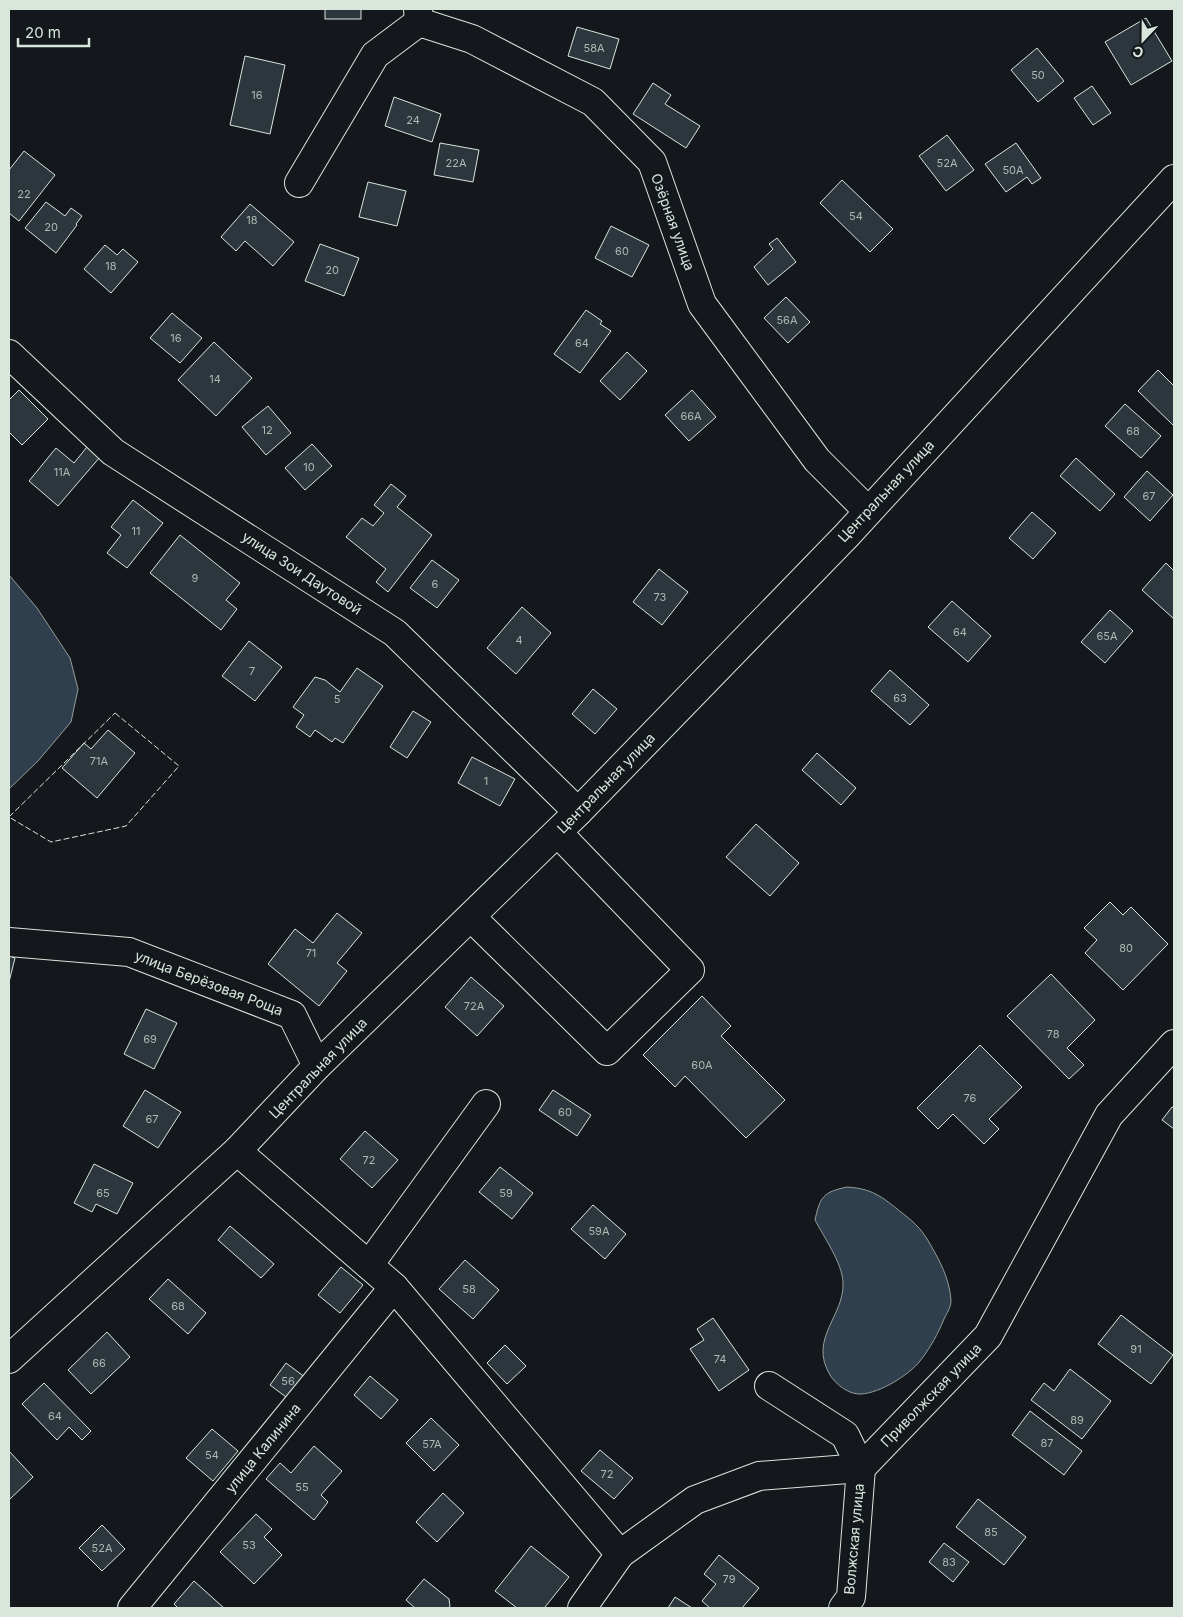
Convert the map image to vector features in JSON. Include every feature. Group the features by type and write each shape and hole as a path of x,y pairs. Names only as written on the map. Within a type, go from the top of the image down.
{"street":[{"path":"299,183 375,55 418,16"},
{"name":"Озёрная улица","path":"418,16 472,40 593,102 652,162 702,304 817,460 868,511"},
{"name":"Центральная улица","path":"9,1360 238,1151 316,1066 558,833 868,511 1174,179"},
{"name":"улица Зои Даутовой","path":"9,354 112,452 395,633 578,812"},
{"path":"471,917 607,1051 690,970 558,833"},
{"name":"улица Берёзовая Роща","path":"9,942 129,952 292,1015 316,1066"},
{"name":"Приволжская улица","path":"861,1468 988,1336 1109,1115 1174,1044"},
{"path":"369,1265 486,1104"},
{"path":"238,1151 394,1287 620,1554"},
{"name":"улица Калинина","path":"132,1608 394,1287"},
{"path":"582,1608 620,1554 695,1500 759,1476 861,1468 845,1435 769,1386"},
{"name":"Волжская улица","path":"843,1608 851,1597 861,1468"}],"water":[{"path":"9,575 37,608 70,658 78,689 71,722 38,761 9,789"},
{"path":"847,1187 865,1190 879,1196 919,1228 931,1245 943,1269 948,1281 951,1301 949,1310 934,1341 915,1366 902,1377 885,1387 861,1394 848,1391 833,1379 824,1362 823,1350 829,1327 839,1306 843,1282 836,1259 815,1220 824,1197 833,1191"}],"building":[{"path":"325,9 361,9 361,19 325,19"},
{"path":"1146,18 1172,61 1131,85 1105,42"},
{"path":"577,27 619,39 610,69 568,56"},
{"path":"1037,48 1064,81 1038,102 1011,70"},
{"path":"245,56 285,65 270,134 230,125"},
{"path":"653,83 671,95 665,104 700,126 686,148 633,114"},
{"path":"1092,86 1111,113 1093,125 1074,98"},
{"path":"394,97 441,114 432,142 385,126"},
{"path":"947,135 974,170 946,191 919,156"},
{"path":"440,143 479,150 473,182 434,175"},
{"path":"1016,143 1041,178 1032,184 1027,177 1006,192 985,164"},
{"path":"24,151 55,175 19,221 9,213 9,170"},
{"path":"842,180 893,229 870,252 820,203"},
{"path":"368,182 406,191 397,226 359,217"},
{"path":"46,202 65,216 71,208 82,216 56,253 25,228"},
{"path":"250,204 294,242 273,266 245,241 236,251 221,237"},
{"path":"611,226 649,245 632,277 595,258"},
{"path":"777,238 796,262 768,285 754,267 773,249 769,244"},
{"path":"320,244 359,258 344,296 305,281"},
{"path":"105,245 117,255 123,249 138,262 111,293 84,269"},
{"path":"786,297 810,322 788,343 764,318"},
{"path":"586,310 602,321 600,324 611,331 580,373 554,354"},
{"path":"172,313 202,338 180,363 150,338"},
{"path":"214,342 252,378 216,416 178,380"},
{"path":"627,352 647,371 620,400 600,381"},
{"path":"1158,370 1174,386 1174,426 1138,391"},
{"path":"19,390 48,419 22,445 9,432 9,400"},
{"path":"692,390 716,417 689,441 665,415"},
{"path":"1125,404 1161,436 1141,458 1105,426"},
{"path":"268,406 291,433 266,455 242,427"},
{"path":"312,444 332,466 305,490 285,468"},
{"path":"87,447 100,457 58,506 29,481 56,448 74,463"},
{"path":"1076,458 1115,494 1100,511 1060,476"},
{"path":"1147,471 1173,495 1150,521 1124,497"},
{"path":"391,484 406,496 397,507 432,535 388,592 376,582 386,569 346,537 362,518 373,526 384,513 374,505"},
{"path":"133,500 163,523 127,568 107,553 121,535 111,527"},
{"path":"1032,512 1056,533 1033,559 1009,538"},
{"path":"180,535 240,583 226,600 237,609 221,630 150,573"},
{"path":"432,560 459,580 437,608 410,588"},
{"path":"1166,563 1174,571 1174,619 1142,590"},
{"path":"659,569 688,592 662,625 633,602"},
{"path":"952,601 991,636 968,662 928,627"},
{"path":"522,607 551,633 516,674 487,648"},
{"path":"1110,610 1133,631 1105,663 1081,642"},
{"path":"249,641 282,667 255,701 222,676"},
{"path":"357,668 383,686 343,743 335,738 332,742 315,730 310,737 296,727 304,715 293,707 315,677 325,680 340,692"},
{"path":"890,670 929,705 910,725 871,691"},
{"path":"593,689 617,709 595,734 572,714"},
{"path":"413,711 431,722 407,758 390,747"},
{"path":"108,730 135,753 97,798 62,768 84,743 91,749"},
{"path":"817,753 856,788 841,805 802,770"},
{"path":"472,757 515,779 500,806 458,783"},
{"path":"756,824 799,863 770,896 726,857"},
{"path":"1110,902 1123,915 1131,907 1168,944 1123,990 1085,953 1097,940 1084,928"},
{"path":"337,913 362,933 337,963 347,971 319,1006 268,964 295,929 313,943"},
{"path":"9,956 15,958 9,982"},
{"path":"1051,974 1095,1020 1067,1048 1084,1065 1069,1079 1007,1016"},
{"path":"471,977 504,1006 477,1036 445,1007"},
{"path":"702,996 731,1026 721,1036 785,1100 746,1138 685,1076 675,1087 643,1055"},
{"path":"146,1009 177,1023 154,1069 124,1054"},
{"path":"980,1045 1022,1087 989,1119 999,1129 984,1144 953,1114 938,1129 917,1108"},
{"path":"145,1090 181,1112 158,1148 123,1126"},
{"path":"553,1090 591,1115 577,1136 539,1110"},
{"path":"1172,1107 1174,1108 1174,1129 1162,1120"},
{"path":"365,1131 398,1160 372,1188 340,1159"},
{"path":"94,1164 133,1183 117,1214 96,1204 92,1212 74,1203"},
{"path":"500,1167 533,1193 512,1219 479,1192"},
{"path":"593,1205 626,1234 605,1259 571,1229"},
{"path":"230,1226 274,1264 261,1278 218,1240"},
{"path":"465,1260 499,1290 473,1319 439,1289"},
{"path":"341,1267 363,1285 340,1313 318,1295"},
{"path":"168,1279 206,1313 188,1334 149,1299"},
{"path":"1121,1315 1173,1355 1151,1384 1098,1344"},
{"path":"713,1318 749,1370 719,1391 690,1349 704,1340 697,1329"},
{"path":"107,1332 130,1357 91,1394 68,1370"},
{"path":"505,1345 526,1366 507,1384 487,1363"},
{"path":"286,1363 306,1378 290,1400 270,1385"},
{"path":"1070,1369 1111,1401 1082,1439 1031,1400 1044,1383 1054,1391"},
{"path":"370,1376 398,1400 381,1419 354,1395"},
{"path":"44,1383 91,1431 82,1440 69,1427 57,1440 22,1404"},
{"path":"1030,1411 1082,1451 1064,1475 1012,1435"},
{"path":"431,1418 459,1445 434,1471 406,1443"},
{"path":"212,1429 238,1451 213,1481 186,1458"},
{"path":"314,1446 342,1471 321,1495 328,1502 314,1520 266,1479 280,1463 291,1473"},
{"path":"600,1450 633,1478 614,1499 581,1471"},
{"path":"9,1451 33,1477 9,1500"},
{"path":"443,1493 464,1513 437,1542 416,1522"},
{"path":"978,1499 1026,1537 1004,1565 956,1527"},
{"path":"256,1514 272,1529 264,1537 282,1555 254,1584 220,1552"},
{"path":"102,1525 125,1549 102,1571 79,1548"},
{"path":"944,1543 969,1562 953,1582 929,1562"},
{"path":"531,1546 569,1577 545,1607 547,1608 517,1608 495,1591"},
{"path":"719,1555 759,1588 742,1608 710,1608 702,1601 716,1584 704,1574"},
{"path":"424,1579 449,1599 450,1606 448,1608 415,1608 406,1600"},
{"path":"194,1581 224,1608 178,1608 174,1604"},
{"path":"675,1597 692,1608 668,1608"}],"fence":[{"path":"115,713 179,766 126,826 51,842 9,817 115,713"}]}
